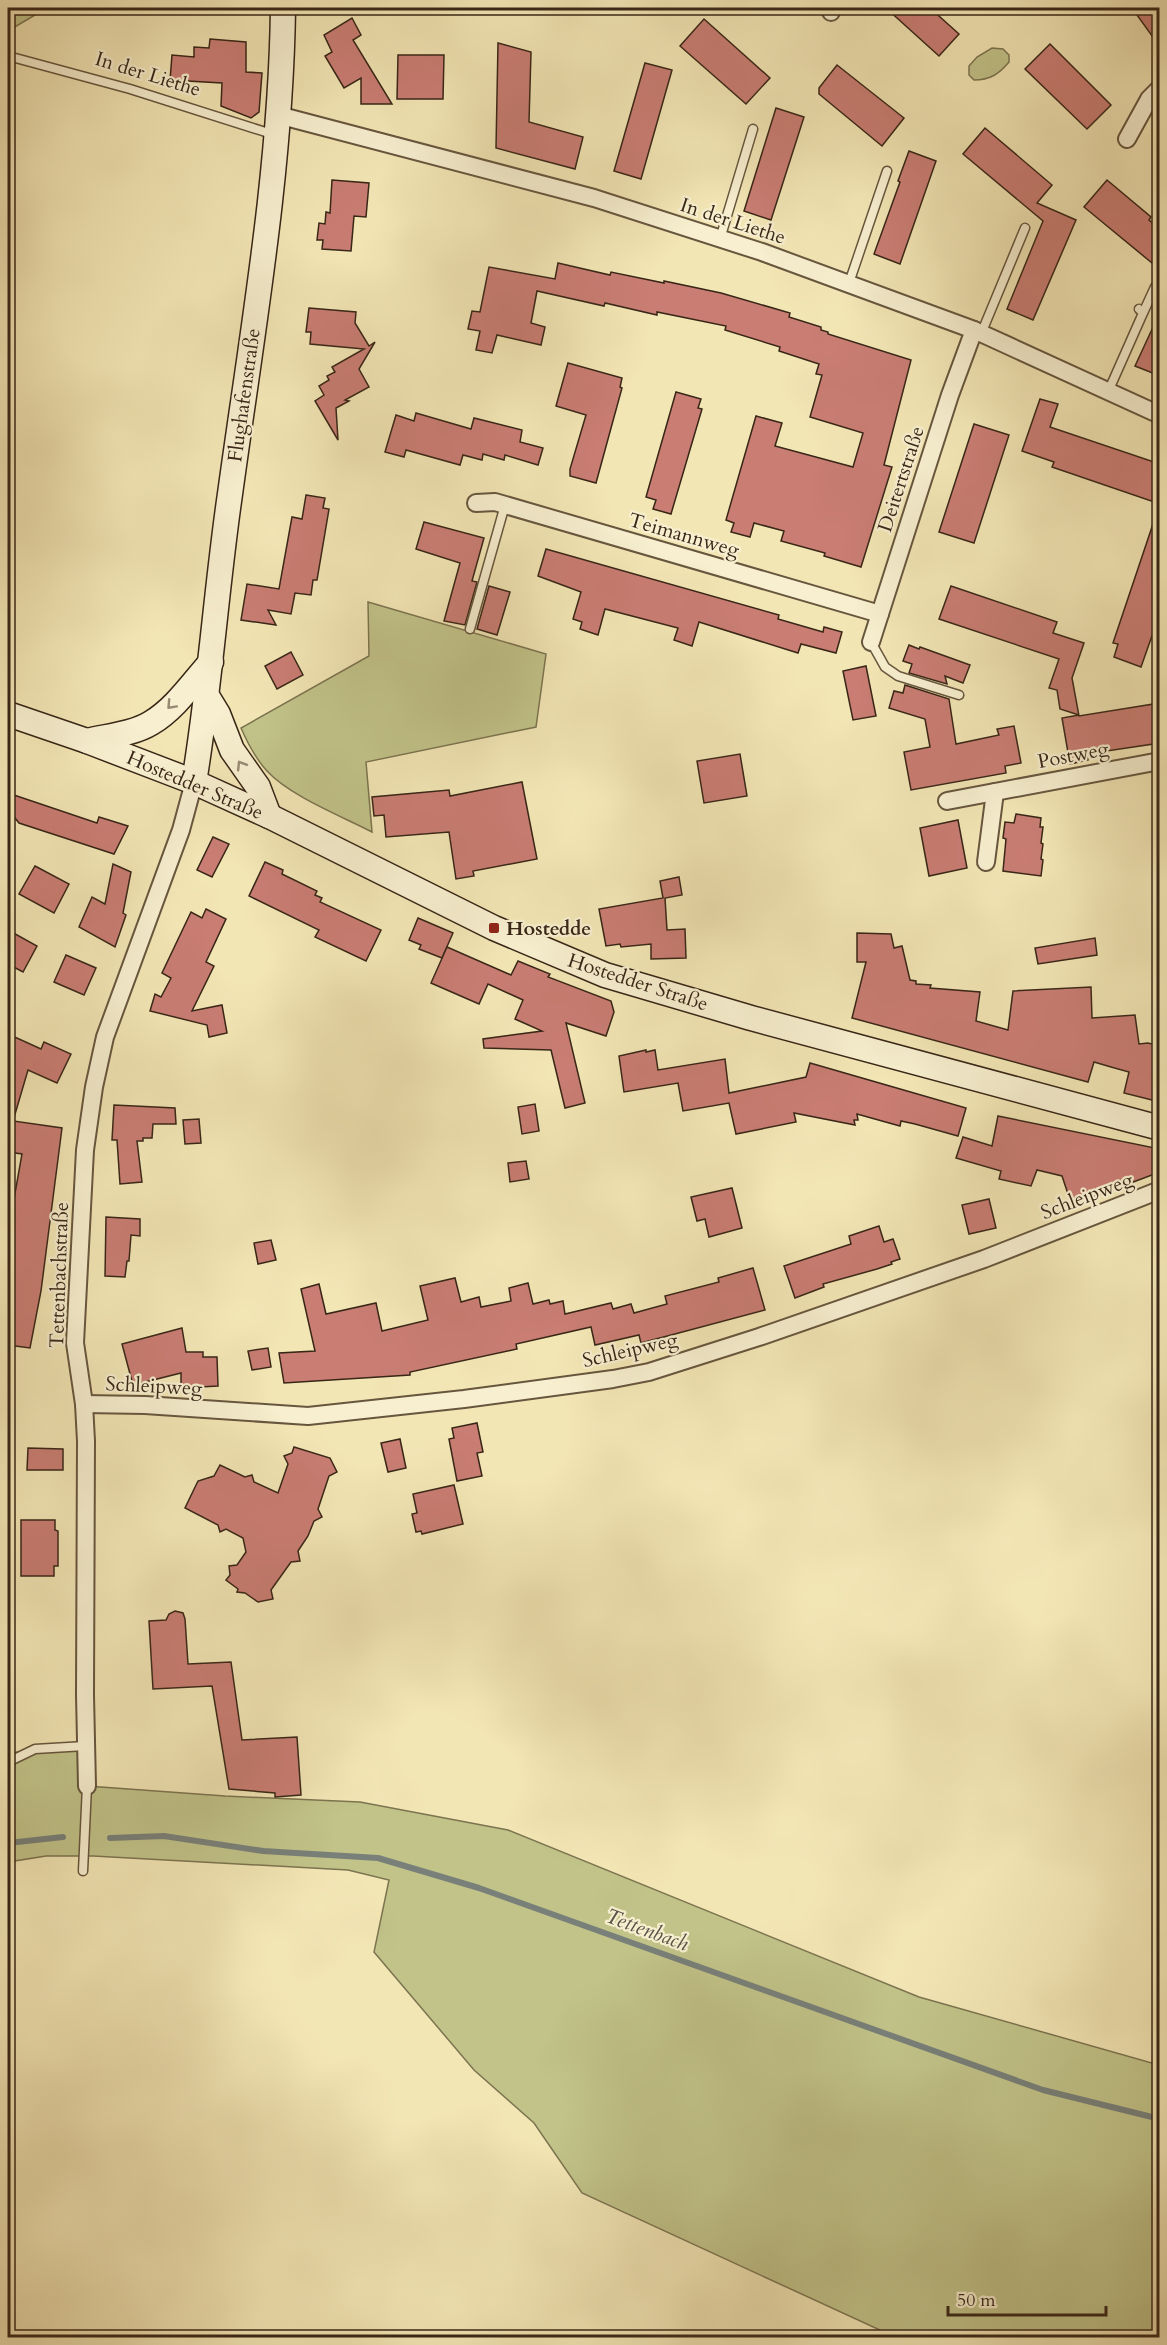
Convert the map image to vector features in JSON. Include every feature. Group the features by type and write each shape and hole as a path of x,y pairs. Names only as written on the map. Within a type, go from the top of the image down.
{"main road":[{"name":"Flughafenstraße","path":"194,782 207,696 223,543 259,289 277,125 283,8"},
{"path":"87,741 136,730 151,723 162,715 211,662"},
{"path":"207,696 218,714 232,750 258,787 268,816"},
{"name":"Hostedder Straße","path":"8,714 194,782 268,816 494,928 605,975 751,1018 1160,1128"}],"street":[{"path":"1127,138 1149,99 1160,88"},
{"name":"In der Liethe","path":"277,125 594,198 720,239 849,283 977,332 1160,415"},
{"name":"Deitertstraße","path":"871,642 950,395 977,332"},
{"name":"Teimannweg","path":"476,503 495,502 880,614"},
{"name":"Postweg","path":"947,801 1160,760"},
{"name":"Tettenbachstraße","path":"87,1786 85,1746 86,1441 84,1404 75,1343 85,1150 94,1087 105,1037 181,830 194,782"},
{"path":"986,862 995,792"},
{"name":"Schleipweg","path":"84,1404 145,1405 308,1416 488,1396 613,1379 649,1371 770,1333 984,1259 1160,1190"}],"lane":[{"path":"8,13 17,8"},
{"name":"In der Liethe","path":"8,56 277,125"},
{"path":"720,239 741,154 753,129"},
{"path":"849,283 875,197 887,171"},
{"path":"977,332 1012,251 1025,228"},
{"path":"1108,392 1141,311 1155,287"},
{"path":"470,629 505,505"},
{"path":"871,642 885,667 898,676 959,695"},
{"path":"8,1762 35,1749 85,1746"},
{"path":"83,1871 87,1786"}],"green space":[{"path":"8,8 47,8 8,31"},
{"path":"992,48 1003,49 1009,55 1009,62 994,76 974,80 969,75 969,66 977,57"},
{"path":"368,602 546,654 536,727 366,762 372,832 302,797 277,780 259,761 241,728 369,656"},
{"path":"85,1746 87,1786 225,1796 360,1802 508,1830 919,1997 1159,2065 1159,2337 895,2337 582,2193 534,2123 474,2070 374,1952 389,1880 348,1870 93,1856 46,1856 8,1862 8,1753"}],"building":[{"path":"886,8 930,8 959,34 939,56"},
{"path":"1132,8 1160,8 1160,47"},
{"path":"352,18 361,35 353,40 392,104 361,104 361,78 344,88 325,56 332,52 324,35"},
{"path":"704,19 770,78 746,104 680,46"},
{"path":"210,39 246,42 246,72 262,73 259,112 251,118 221,106 222,83 170,80 172,55 194,57 194,47 209,48"},
{"path":"498,43 531,52 529,122 583,137 575,169 496,148"},
{"path":"1050,44 1111,105 1087,129 1025,69"},
{"path":"398,55 444,55 443,99 397,99"},
{"path":"645,63 672,70 641,179 614,171"},
{"path":"837,65 904,118 882,146 819,94 819,88"},
{"path":"776,108 804,117 771,220 744,211"},
{"path":"985,128 1052,185 1037,203 1076,220 1033,320 1007,309 1043,221 963,154"},
{"path":"909,151 936,161 900,264 874,254"},
{"path":"332,180 369,183 366,217 354,216 351,251 322,249 323,240 317,240 319,223 325,224 326,212 330,213"},
{"path":"1107,180 1151,217 1149,220 1160,229 1160,254 1152,263 1084,207"},
{"path":"558,263 610,275 611,272 721,293 790,313 789,317 821,327 821,330 828,334 911,360 884,465 892,467 861,567 824,556 825,553 781,541 784,531 754,523 750,537 731,532 734,523 726,520 756,416 782,423 775,446 853,467 863,433 810,417 822,375 816,374 819,364 779,351 780,347 725,330 726,326 657,312 657,315 605,303 604,306 537,291 531,323 545,327 541,345 497,335 492,353 476,350 480,331 468,329 472,311 480,312 489,267 555,279"},
{"path":"309,308 356,312 355,323 369,346 375,342 359,369 369,387 345,400 349,401 336,408 338,440 315,401 324,395 319,386 329,380 327,376 335,372 332,367 364,349 310,344 311,332 306,332"},
{"path":"1160,312 1160,376 1135,366"},
{"path":"568,363 622,378 620,387 622,388 596,483 570,476 586,415 556,406"},
{"path":"676,392 701,399 698,408 702,409 671,514 653,509 656,500 646,497"},
{"path":"1040,399 1058,404 1050,427 1160,464 1160,504 1052,467 1054,462 1022,451"},
{"path":"416,413 471,429 474,418 522,430 520,442 543,448 538,465 505,455 504,460 483,454 482,460 463,455 460,465 406,450 404,457 385,452 396,415 414,421"},
{"path":"974,424 1009,435 974,543 939,532"},
{"path":"306,495 325,498 323,508 329,509 317,580 313,580 311,595 295,593 291,614 268,610 276,625 241,620 247,584 279,589 292,517 302,519"},
{"path":"1156,515 1160,516 1160,613 1141,667 1114,657 1118,644 1113,643"},
{"path":"424,522 484,538 472,581 477,582 465,625 444,621 460,563 416,549"},
{"path":"546,549 779,615 778,619 823,632 824,627 842,632 836,653 801,644 798,653 699,622 692,646 674,640 678,628 605,609 598,635 580,629 582,622 573,619 581,592 538,576"},
{"path":"489,586 510,592 497,635 477,629"},
{"path":"951,586 1057,622 1053,633 1084,643 1072,678 1079,715 1060,709 1057,690 1049,688 1059,659 939,619"},
{"path":"909,645 970,665 963,683 945,676 947,684 909,673 912,664 903,661"},
{"path":"291,652 303,675 277,689 265,666"},
{"path":"866,666 876,716 853,720 843,671"},
{"path":"905,685 949,699 956,744 999,735 997,729 1014,726 1021,763 1005,766 1006,773 911,790 904,752 930,747 925,719 889,708 894,691 903,693"},
{"path":"1160,703 1160,743 1086,754 1088,760 1070,764 1062,718"},
{"path":"740,754 747,796 704,803 697,761"},
{"path":"522,782 537,859 473,871 474,876 456,879 449,832 386,837 384,815 374,816 372,797 449,790 450,796"},
{"path":"8,793 97,823 99,817 128,826 114,854 19,823 8,809"},
{"path":"1016,814 1041,818 1040,827 1043,827 1041,843 1043,844 1041,859 1043,860 1041,876 1003,871 1005,822 1014,823"},
{"path":"958,820 967,868 929,876 920,828"},
{"path":"213,837 229,844 212,877 197,870"},
{"path":"265,862 283,870 282,874 317,891 315,895 322,898 320,902 381,930 366,961 315,937 319,930 249,896"},
{"path":"113,864 131,872 123,913 126,915 115,947 79,927 92,897 105,904"},
{"path":"35,866 69,884 54,913 19,894"},
{"path":"679,877 682,895 665,898 667,930 685,929 686,958 651,959 651,944 606,946 599,909 663,898 660,881"},
{"path":"206,909 226,919 206,962 214,966 192,1011 222,1005 227,1033 209,1037 207,1025 150,1011 155,994 161,997 171,978 162,973 191,912 202,918"},
{"path":"418,918 453,933 442,958 419,949 421,945 409,940"},
{"path":"8,930 37,946 23,972 8,964"},
{"path":"857,933 891,934 894,948 902,946 910,980 916,981 916,984 931,985 930,988 980,992 976,1021 1008,1030 1013,991 1091,987 1092,1018 1135,1015 1139,1044 1148,1043 1160,1046 1160,1102 1124,1093 1129,1072 1094,1062 1088,1082 852,1018 866,962 857,962"},
{"path":"1095,938 1097,955 1038,964 1035,948"},
{"path":"447,947 511,975 518,961 550,974 548,977 611,1001 614,1012 606,1036 566,1023 585,1103 565,1108 551,1050 484,1048 483,1039 542,1031 515,1019 523,1000 488,984 479,1004 431,983"},
{"path":"66,955 96,968 84,995 54,982"},
{"path":"8,1034 41,1049 44,1042 71,1054 57,1083 28,1070 13,1121 62,1128 41,1291 30,1348 8,1345 8,1226 22,1154 8,1152"},
{"path":"646,1050 646,1052 655,1050 658,1070 725,1059 729,1093 806,1077 810,1063 966,1108 958,1136 901,1121 900,1126 857,1114 858,1120 854,1120 855,1125 794,1113 796,1122 736,1134 729,1103 683,1111 678,1083 624,1092 619,1056"},
{"path":"535,1104 539,1131 522,1134 518,1107"},
{"path":"114,1105 175,1108 176,1124 153,1124 152,1138 137,1141 142,1182 120,1184 117,1140 112,1140"},
{"path":"998,1116 1160,1149 1160,1172 1071,1203 1062,1176 1037,1170 1031,1186 999,1179 1001,1171 956,1158 963,1137 992,1146"},
{"path":"199,1119 201,1143 185,1144 183,1120"},
{"path":"526,1161 529,1179 510,1182 508,1163"},
{"path":"732,1188 742,1228 709,1237 705,1219 697,1221 691,1197"},
{"path":"989,1199 996,1228 969,1234 962,1205"},
{"path":"106,1217 140,1219 140,1236 131,1235 125,1277 105,1276"},
{"path":"879,1226 884,1242 893,1239 900,1259 877,1269 823,1284 824,1287 795,1298 784,1266 851,1244 849,1236"},
{"path":"271,1240 276,1260 258,1264 254,1243"},
{"path":"753,1268 765,1310 641,1343 639,1335 595,1345 591,1327 516,1344 517,1349 410,1372 410,1375 284,1383 279,1353 315,1351 301,1289 319,1284 326,1314 376,1303 382,1331 428,1320 420,1286 455,1278 461,1302 479,1297 481,1307 511,1301 509,1288 528,1283 533,1304 549,1300 550,1304 563,1301 565,1314 611,1303 613,1309 631,1304 634,1313 667,1304 665,1296 719,1282 718,1278"},
{"path":"182,1328 186,1352 203,1352 203,1357 217,1357 218,1386 181,1388 181,1373 133,1385 122,1344"},
{"path":"268,1348 271,1367 252,1370 248,1351"},
{"path":"477,1423 483,1452 477,1453 482,1476 457,1481 449,1439 454,1438 452,1428"},
{"path":"400,1439 406,1468 388,1472 381,1443"},
{"path":"294,1447 330,1458 337,1472 329,1476 318,1509 322,1517 314,1521 298,1551 300,1561 291,1562 271,1590 273,1599 258,1602 245,1593 237,1592 238,1589 226,1580 230,1575 229,1566 237,1565 246,1552 243,1538 226,1529 220,1532 218,1525 185,1508 198,1481 214,1476 220,1465 245,1477 252,1475 254,1482 278,1493 288,1464 284,1456 292,1453"},
{"path":"28,1448 63,1449 63,1470 27,1470"},
{"path":"454,1485 463,1524 422,1534 421,1531 416,1532 412,1514 417,1513 413,1494"},
{"path":"21,1520 55,1520 55,1530 58,1531 58,1566 54,1566 54,1576 21,1576"},
{"path":"175,1611 183,1613 185,1619 188,1664 231,1662 242,1740 297,1737 301,1795 275,1797 275,1793 229,1789 212,1686 153,1689 149,1621 166,1620 169,1614"}],"waterway":[{"name":"Tettenbach","path":"110,1838 164,1836 263,1851 378,1858 479,1888 1043,2090 1160,2119"},
{"name":"Tettenbach","path":"8,1843 63,1837"}],"place":[{"name":"Hostedde","path":"494,928"}]}
